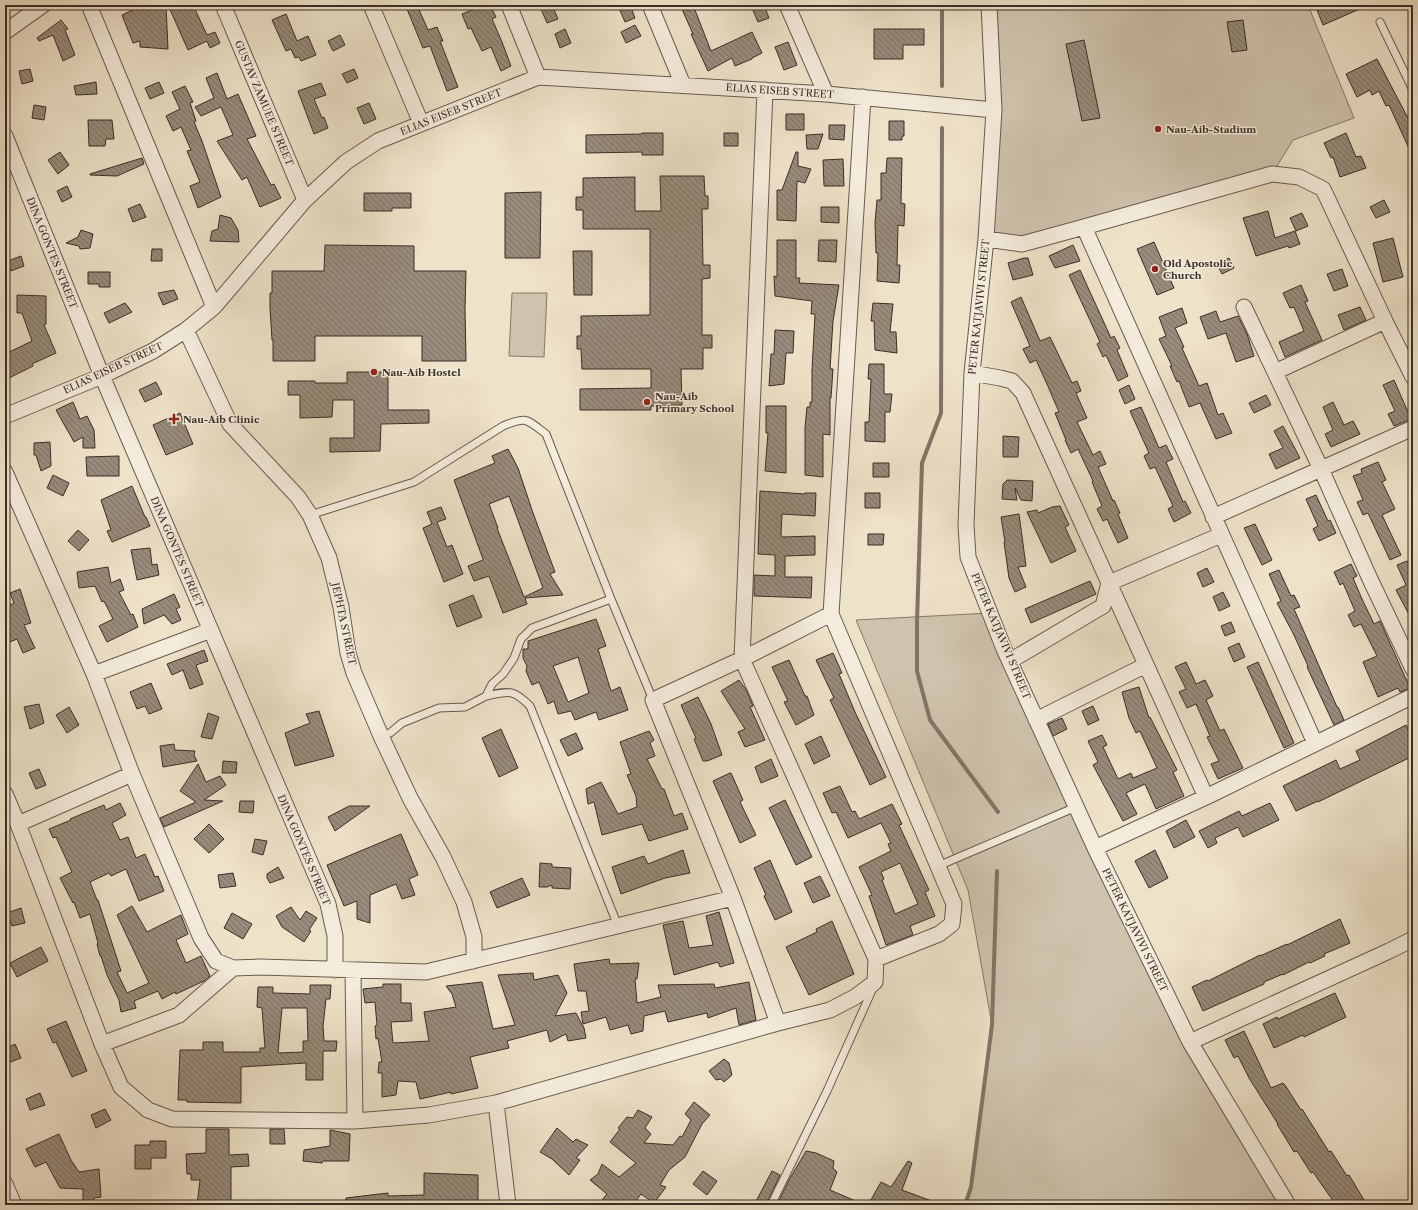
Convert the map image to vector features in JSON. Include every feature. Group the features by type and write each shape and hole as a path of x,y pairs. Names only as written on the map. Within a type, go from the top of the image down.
{"street":[{"path":"5,32 43,5"},
{"path":"89,5 214,307"},
{"name":"GUSTAV ZAMUEE STREET","path":"223,5 304,200"},
{"path":"371,5 420,123"},
{"path":"509,5 538,77"},
{"path":"650,5 683,85"},
{"path":"787,5 826,94"},
{"name":"PETER KATJAVIVI STREET","path":"989,5 994,110 986,239 972,373 966,525 968,557 1010,661 1036,720 1095,848 1190,1042 1288,1205"},
{"name":"ELIAS EISEB STREET","path":"5,416 102,376 153,351 186,330 214,307 304,200 346,162 378,141 538,77 826,94 994,110"},
{"path":"5,794 18,824 102,1044 121,1087 148,1110 172,1119 355,1121 429,1114 496,1103 778,1023 830,1010 855,997 875,982 876,959 742,659 765,90"},
{"path":"863,97 830,614 954,904 952,924 939,934 876,959"},
{"name":"DINA GONTES STREET","path":"5,136 102,376 328,904 335,936 335,970"},
{"path":"986,239 1022,244 1272,174 1299,177 1323,189 1413,377"},
{"path":"1084,227 1314,743"},
{"path":"1244,306 1322,469 1370,579 1413,669"},
{"path":"1275,372 1385,321"},
{"name":"JEPHTA STREET","path":"186,330 230,424 298,497 310,515 329,558 341,607 348,654 354,672 380,736 410,798 443,857 464,902 474,937 474,961"},
{"path":"972,373 1012,381 1023,393 1206,796"},
{"path":"1213,517 1413,428"},
{"path":"5,472 94,674 132,774 201,938 216,961 233,968 426,972 733,898"},
{"path":"1109,583 1221,535"},
{"path":"1010,661 1103,606 1109,583"},
{"path":"778,1023 733,898 653,700 742,659 830,614"},
{"path":"94,674 210,630"},
{"path":"1036,720 1146,665"},
{"path":"1095,848 1413,696"},
{"path":"18,824 132,774"},
{"path":"1190,1042 1413,939"},
{"path":"102,1044 180,1015 233,968"},
{"path":"353,970 355,1121"},
{"path":"496,1103 508,1205"},
{"path":"5,1184 14,1205"}],"lane":[{"path":"1380,22 1413,90"},
{"path":"310,515 414,482 503,426 519,419 528,420 546,434 610,599 653,700"},
{"path":"486,696 492,684 503,674 514,658 521,639 532,628 610,599"},
{"path":"380,736 390,733 402,723 439,708 465,707 486,696 506,692 520,696 530,706 618,926"},
{"path":"938,866 1076,807"},
{"path":"771,1205 827,1091 875,982"}],"shaded area":[{"name":"Nau-Aib-Stadium","path":"989,5 1308,5 1354,118 1293,140 1272,174 1022,244 986,239"},
{"path":"512,293 547,293 544,357 509,356"},
{"path":"990,613 1190,1042 1288,1205 965,1205 971,1187 992,1025 968,890 856,620"}],"building":[{"path":"133,5 166,5 168,49 140,47 140,41 133,43 122,15 135,9"},
{"path":"168,5 193,5 207,35 215,32 220,43 210,48 207,41 188,50"},
{"path":"417,5 428,30 437,27 443,41 440,41 458,87 447,91 430,46 423,48 407,9"},
{"path":"484,5 490,5 496,17 492,19 511,66 501,71 491,47 482,51 471,28 468,29 462,14"},
{"path":"552,5 558,19 547,23 541,9"},
{"path":"630,5 635,18 625,22 619,8"},
{"path":"693,5 711,51 752,32 762,53 735,66 732,58 708,71 691,34 693,34 682,9"},
{"path":"759,5 764,5 769,18 758,22 752,8"},
{"path":"1315,5 1369,5 1323,25"},
{"path":"286,14 297,41 308,36 316,55 301,61 299,57 295,58 291,49 286,51 272,20"},
{"path":"61,20 68,29 65,30 75,55 63,61 53,35 39,41 37,38"},
{"path":"1243,20 1247,50 1232,52 1227,22"},
{"path":"635,25 641,36 626,43 621,32"},
{"path":"565,29 571,43 560,48 555,34"},
{"path":"874,29 924,29 924,45 903,45 903,59 874,59"},
{"path":"340,35 345,45 333,51 328,41"},
{"path":"1084,40 1100,118 1082,121 1066,44"},
{"path":"788,42 797,65 784,70 775,47"},
{"path":"1377,59 1410,122 1413,132 1413,157 1389,105 1386,106 1379,91 1372,95 1370,90 1357,97 1346,74"},
{"path":"30,69 33,81 22,84 19,71"},
{"path":"354,69 358,78 347,83 342,74"},
{"path":"217,73 227,99 238,94 256,136 247,139 271,185 274,184 281,198 260,207 247,177 242,180 217,141 233,135 221,107 201,116 195,107 214,98 206,78"},
{"path":"96,82 97,94 76,95 74,86"},
{"path":"159,82 164,93 150,99 145,88"},
{"path":"321,83 326,95 314,99 328,128 314,134 298,91"},
{"path":"185,86 193,102 190,103 196,121 194,122 221,197 198,208 190,186 200,182 187,151 191,150 181,127 173,131 166,116 180,109 172,92"},
{"path":"369,103 376,119 364,124 357,108"},
{"path":"34,105 46,107 44,120 32,118"},
{"path":"786,114 804,114 804,130 786,130"},
{"path":"88,120 112,120 114,139 106,139 105,146 89,146"},
{"path":"889,121 904,121 904,136 902,136 902,140 889,140"},
{"path":"829,125 845,125 844,140 829,139"},
{"path":"663,133 663,155 642,155 642,152 586,153 586,135"},
{"path":"724,133 738,133 738,146 724,146"},
{"path":"1346,133 1356,157 1361,156 1366,168 1340,177 1333,157 1331,158 1324,143"},
{"path":"823,134 818,149 807,149 806,135"},
{"path":"60,152 69,165 58,174 48,160"},
{"path":"796,152 798,152 798,166 811,169 805,183 797,181 796,221 777,220 777,190 782,190"},
{"path":"142,158 144,164 117,176 90,175 90,174"},
{"path":"887,158 902,158 901,203 905,204 904,226 898,225 897,265 900,265 899,283 877,281 878,253 876,253 875,223 877,200 881,200 881,173 886,173"},
{"path":"843,159 844,186 824,186 823,160"},
{"path":"660,176 704,176 705,196 708,196 708,209 702,209 703,265 710,265 710,278 702,279 702,335 712,335 712,348 703,348 703,369 681,369 682,405 651,406 651,410 580,410 580,389 651,388 651,369 582,369 581,349 577,349 577,336 581,336 581,316 650,315 650,229 583,229 583,210 576,210 576,197 583,197 583,178 635,177 635,211 661,211"},
{"path":"67,186 72,197 62,202 57,191"},
{"path":"541,192 540,258 505,258 505,193"},
{"path":"364,193 411,193 411,208 392,208 392,211 364,211"},
{"path":"1384,200 1390,212 1376,218 1370,207"},
{"path":"140,204 146,217 133,222 128,209"},
{"path":"821,207 839,207 839,223 821,222"},
{"path":"1268,211 1275,238 1295,231 1300,244 1289,248 1288,246 1256,256 1243,218"},
{"path":"1302,213 1308,226 1296,231 1290,218"},
{"path":"220,215 231,218 238,230 239,242 210,241 212,231 218,229"},
{"path":"81,230 93,234 90,248 80,249 79,246 66,243 78,237"},
{"path":"1393,238 1403,277 1383,282 1373,243"},
{"path":"777,240 796,240 796,278 800,278 799,283 839,285 833,321 830,369 833,369 830,398 830,435 823,434 823,477 805,475 805,427 807,407 810,407 810,402 812,402 815,314 811,314 812,301 775,296 774,276 777,277"},
{"path":"819,240 837,240 836,262 818,261"},
{"name":"Old Apostolic Church","path":"1154,242 1174,288 1157,295 1137,249"},
{"path":"325,245 414,246 414,271 466,271 466,361 422,361 422,336 315,336 315,361 273,361 270,308 272,271 324,271"},
{"path":"1073,245 1080,261 1055,268 1049,256"},
{"path":"152,249 162,249 162,261 151,261"},
{"path":"573,251 592,251 592,295 574,295"},
{"path":"21,256 24,266 11,271 8,261"},
{"path":"1028,258 1033,275 1013,280 1008,263"},
{"path":"1229,258 1234,268 1222,274 1217,264"},
{"path":"1342,269 1348,286 1334,291 1327,274"},
{"path":"1080,270 1111,338 1114,336 1120,348 1117,350 1128,376 1118,381 1106,355 1103,357 1097,344 1100,342 1069,275"},
{"path":"88,272 110,272 110,287 99,287 99,284 88,284"},
{"path":"1301,285 1308,301 1305,302 1322,340 1285,357 1279,342 1304,331 1294,307 1290,308 1283,293"},
{"path":"174,290 178,299 163,305 158,293"},
{"path":"17,295 46,296 46,324 44,325 56,353 32,364 33,366 5,380 5,354 32,341 22,313 17,313"},
{"path":"1021,297 1040,341 1050,337 1072,383 1077,381 1081,391 1076,393 1087,418 1077,422 1093,455 1100,451 1106,464 1098,467 1120,513 1118,514 1128,538 1118,543 1107,519 1103,521 1097,509 1102,506 1092,482 1093,481 1078,449 1071,453 1065,440 1055,413 1059,412 1036,360 1030,363 1023,349 1030,346 1011,302"},
{"path":"125,303 132,312 109,323 104,313"},
{"path":"873,303 893,304 890,332 896,332 897,353 875,350 874,321 871,321"},
{"path":"1360,307 1366,320 1344,330 1338,315"},
{"path":"1182,308 1187,323 1175,328 1184,347 1182,348 1199,386 1207,383 1218,415 1223,413 1232,433 1216,439 1200,403 1189,407 1179,381 1177,382 1170,366 1172,366 1159,339 1166,336 1159,317"},
{"path":"1216,311 1220,322 1238,316 1247,334 1254,356 1236,362 1226,333 1208,339 1200,317"},
{"path":"775,330 794,331 793,353 786,353 784,384 769,386 771,354 774,354"},
{"path":"869,364 884,364 884,394 892,394 890,412 885,412 885,442 865,441 865,422 869,422 871,379 868,379"},
{"path":"347,372 388,372 388,410 429,410 429,423 381,424 380,451 330,452 330,438 354,438 354,400 333,400 332,417 300,418 300,395 288,395 288,381 347,383"},
{"path":"1394,380 1411,419 1394,426 1388,414 1395,411 1383,385"},
{"path":"156,382 162,394 145,402 139,390"},
{"path":"1129,385 1135,399 1125,404 1119,390"},
{"path":"1266,395 1271,405 1254,413 1249,403"},
{"path":"73,402 80,419 87,416 94,430 95,448 83,448 83,437 74,442 56,410"},
{"path":"1333,402 1344,425 1353,421 1360,434 1331,447 1325,434 1333,430 1323,407"},
{"path":"766,406 786,406 786,473 765,471 768,433 766,433"},
{"path":"1141,407 1159,448 1166,445 1173,459 1166,462 1183,502 1185,501 1191,513 1174,522 1168,509 1173,506 1155,467 1150,469 1144,456 1149,453 1130,411"},
{"path":"180,413 193,444 166,455 153,425"},
{"path":"1283,426 1300,458 1276,469 1269,454 1283,448 1274,431"},
{"path":"1003,436 1019,437 1018,457 1003,457"},
{"path":"50,442 51,466 41,471 36,455 34,455 34,443"},
{"path":"508,449 518,468 555,572 550,574 563,595 525,598 527,604 503,613 489,576 474,581 468,566 483,559 454,480 495,463 492,456","holes":["509,496 543,588 524,597 489,504"]},
{"path":"119,456 119,476 87,476 86,457"},
{"path":"1378,462 1386,480 1382,482 1395,509 1382,515 1401,555 1390,560 1368,513 1363,515 1357,502 1363,500 1353,476 1362,473 1361,469"},
{"path":"873,463 889,463 889,477 873,477"},
{"path":"53,475 69,483 63,496 47,488"},
{"path":"1007,480 1033,481 1032,501 1021,500 1015,488 1017,500 1002,499 1003,484"},
{"path":"132,486 150,526 112,542 107,531 111,530 101,500"},
{"path":"760,491 805,494 816,493 815,516 782,514 781,535 782,537 815,536 815,555 785,556 785,577 812,577 811,598 754,596 754,575 775,576 775,555 758,554"},
{"path":"865,493 880,493 880,508 865,508"},
{"path":"1316,495 1328,521 1330,520 1336,533 1319,541 1313,529 1318,526 1306,499"},
{"path":"1060,506 1069,525 1065,527 1076,551 1051,563 1027,512 1037,510 1038,513 1052,507"},
{"path":"441,507 446,519 437,522 447,547 452,545 463,574 444,582 423,528 432,524 427,512"},
{"path":"1019,514 1026,566 1018,567 1026,587 1015,592 1009,578 1001,517"},
{"path":"1255,524 1272,560 1262,565 1244,528"},
{"path":"78,530 89,540 79,551 68,541"},
{"path":"868,534 884,534 883,545 868,545"},
{"path":"150,548 152,565 157,564 159,575 137,580 131,550"},
{"path":"1407,561 1413,574 1413,622 1396,590 1406,585 1397,565"},
{"path":"1351,564 1357,576 1353,578 1362,599 1374,624 1380,621 1410,688 1400,692 1398,688 1378,697 1363,662 1377,656 1361,624 1354,627 1348,615 1355,611 1343,583 1340,585 1334,572"},
{"path":"108,567 111,583 120,579 124,590 119,592 131,615 133,614 138,627 107,642 99,626 113,619 104,601 102,602 95,586 79,588 77,572"},
{"path":"1207,568 1214,582 1203,587 1197,573"},
{"path":"1279,570 1291,596 1294,595 1300,607 1294,609 1344,720 1334,725 1293,633 1277,603 1281,601 1269,574"},
{"path":"1090,581 1096,594 1031,623 1025,609"},
{"path":"20,589 31,623 24,625 35,648 23,653 17,639 5,644 5,608 14,603 10,593"},
{"path":"1223,592 1230,606 1219,611 1213,597"},
{"path":"174,594 180,607 176,609 181,620 172,624 164,615 144,624 142,609"},
{"path":"473,595 482,617 457,627 449,605"},
{"path":"596,619 606,646 598,649 611,691 620,687 628,710 599,720 596,712 575,720 571,711 558,714 554,701 548,704 539,682 532,685 526,671 527,666 523,658 523,649 528,649 528,641","holes":["578,657 589,693 568,702 553,666"]},
{"path":"1231,622 1235,632 1225,636 1221,626"},
{"path":"1239,643 1245,657 1234,662 1228,648"},
{"path":"204,650 208,661 196,665 203,684 190,689 183,670 172,675 167,664"},
{"path":"833,653 842,673 839,674 855,712 886,777 870,785 830,700 834,698 816,660"},
{"path":"789,660 805,696 807,696 814,715 796,725 784,702 788,701 772,667"},
{"path":"1186,662 1196,684 1205,680 1213,696 1206,700 1220,731 1224,729 1243,768 1218,779 1211,764 1219,761 1207,737 1210,736 1196,704 1187,708 1179,692 1186,689 1175,667"},
{"path":"1258,662 1294,743 1284,748 1247,667"},
{"path":"739,680 747,691 753,706 750,707 765,740 745,747 738,732 745,729 721,691"},
{"path":"151,683 162,709 149,714 145,706 137,709 130,692"},
{"path":"1139,687 1149,718 1150,717 1177,770 1173,772 1184,796 1156,809 1145,784 1126,793 1137,814 1123,821 1093,765 1098,762 1088,741 1102,735 1107,745 1103,747 1118,779 1131,773 1133,778 1157,768 1140,731 1136,733 1129,718 1122,692"},
{"path":"698,697 711,724 722,755 707,761 703,761 694,739 696,738 681,705"},
{"path":"39,704 44,723 30,729 24,707"},
{"path":"1093,706 1099,720 1088,725 1082,711"},
{"path":"69,707 79,725 67,733 56,715"},
{"path":"319,711 334,756 295,766 285,733 310,723 306,714"},
{"path":"208,713 219,717 212,739 201,737"},
{"path":"1062,718 1067,729 1053,736 1048,724"},
{"path":"1406,725 1413,738 1413,756 1318,802 1296,811 1283,786 1336,760 1340,769 1360,760 1356,751"},
{"path":"501,729 518,768 499,777 482,738"},
{"path":"649,731 654,740 650,743 655,756 647,759 662,789 664,789 674,816 682,813 688,829 649,841 642,824 602,835 594,802 588,804 586,789 601,782 618,814 637,807 636,796 627,775 631,774 620,742"},
{"path":"576,733 583,749 568,756 560,740"},
{"path":"821,736 830,756 814,764 805,744"},
{"path":"174,744 175,750 195,751 194,755 197,761 163,767 160,746"},
{"path":"771,759 778,776 761,783 755,767"},
{"path":"223,761 237,762 236,773 222,773"},
{"path":"198,764 206,782 220,776 226,785 204,800 223,801 164,827 160,818 196,802 180,791"},
{"path":"39,769 46,785 36,789 29,773"},
{"path":"730,773 743,800 740,802 756,835 740,843 713,781"},
{"path":"840,786 852,812 855,811 859,819 892,804 902,824 899,825 929,890 925,892 935,916 910,926 913,935 886,945 869,896 872,895 859,867 891,851 888,844 891,843 881,823 848,838 836,812 832,813 823,793","holes":["900,863 918,904 895,914 882,880 884,879 881,872"]},
{"path":"785,800 812,857 796,865 769,808"},
{"path":"240,801 254,801 253,813 239,812"},
{"path":"120,803 126,815 112,823 120,840 128,837 136,858 145,854 155,877 158,876 164,891 139,901 126,869 111,876 109,873 90,882 98,900 121,971 117,972 127,993 149,983 117,915 132,906 147,932 181,915 188,934 176,940 186,963 201,956 210,976 204,981 176,994 175,992 162,999 158,991 134,1001 136,1008 121,1012 119,1000 100,956 90,914 80,918 74,902 73,903 60,878 72,872 56,837 53,838 49,829 104,805 106,810"},
{"path":"1270,803 1279,820 1243,837 1238,827 1215,838 1217,843 1208,848 1199,831 1239,811 1242,816"},
{"path":"349,806 370,806 335,831 328,817"},
{"path":"1186,820 1195,837 1174,848 1166,831"},
{"path":"209,824 224,839 209,853 194,839"},
{"path":"401,834 418,875 409,879 415,895 402,899 396,884 370,895 370,923 357,919 357,901 344,906 327,865"},
{"path":"255,839 267,841 263,855 252,852"},
{"path":"683,850 690,873 665,878 621,894 612,867 644,856 648,864"},
{"path":"1155,850 1168,878 1149,888 1135,861"},
{"path":"770,860 792,912 775,920 764,896 766,895 754,868"},
{"path":"540,863 552,864 552,867 571,868 570,889 552,888 552,885 547,887 539,887"},
{"path":"278,867 284,878 270,883 267,878 267,874"},
{"path":"233,873 236,886 220,888 218,875"},
{"path":"820,876 830,896 813,903 804,883"},
{"path":"522,878 530,895 497,908 490,892"},
{"path":"291,907 300,920 306,911 317,918 309,930 311,931 304,942 282,927 276,916"},
{"path":"21,908 25,923 12,926 7,913"},
{"path":"719,912 734,963 720,967 718,962 674,975 663,925 683,921 689,948 713,945 706,916"},
{"path":"232,913 252,924 243,939 224,928"},
{"path":"1340,919 1350,943 1324,954 1325,956 1310,963 1309,962 1283,975 1264,982 1264,984 1203,1011 1192,987 1207,980 1208,981 1260,955 1287,945"},
{"path":"832,921 854,974 809,995 786,947 817,932 816,929"},
{"path":"41,947 48,961 17,977 10,963"},
{"path":"609,959 610,964 639,963 637,979 635,979 637,1003 661,997 658,985 714,984 715,988 749,982 756,1020 739,1025 736,1008 708,1018 707,1013 668,1022 665,1011 644,1016 643,1031 631,1034 628,1025 610,1030 606,1017 583,1024 581,1012 589,1011 586,991 578,991 574,964"},
{"path":"533,973 534,980 558,975 567,993 555,1016 576,1013 584,1028 586,1038 568,1041 566,1034 550,1042 547,1030 507,1041 509,1048 470,1057 478,1088 420,1099 416,1082 398,1081 396,1095 382,1097 382,1073 378,1073 379,1062 382,1062 378,1038 376,1039 375,1026 377,1025 375,1002 365,1003 363,989 383,987 383,984 401,984 401,1003 411,1003 412,1021 391,1022 393,1043 429,1041 424,1012 456,1007 452,994 446,986 482,982 493,1029 515,1025 498,975"},
{"path":"310,985 331,985 330,999 326,999 323,1026 324,1041 337,1041 336,1051 323,1051 323,1080 306,1080 306,1063 241,1067 241,1103 187,1102 187,1100 178,1100 180,1050 203,1050 203,1042 223,1042 223,1052 260,1052 260,1048 265,1048 262,1008 257,1007 258,987 273,987 273,993 310,994","holes":["282,1008 307,1008 308,1041 303,1041 303,1052 278,1053"]},
{"path":"1335,993 1346,1017 1304,1037 1303,1035 1274,1048 1263,1024 1277,1017 1278,1019"},
{"path":"66,1021 87,1071 72,1077 56,1042 53,1043 47,1029"},
{"path":"1244,1031 1271,1088 1283,1083 1285,1085 1329,1152 1331,1151 1347,1176 1349,1175 1367,1205 1336,1205 1313,1172 1311,1173 1297,1151 1294,1152 1249,1078 1238,1056 1234,1058 1225,1040"},
{"path":"15,1044 21,1058 5,1064 5,1049"},
{"path":"724,1059 729,1063 732,1075 724,1082 721,1079 716,1080 709,1071"},
{"path":"40,1093 45,1105 30,1110 26,1099"},
{"path":"694,1102 710,1115 702,1124 685,1157 669,1170 660,1185 666,1187 654,1203 641,1194 633,1205 598,1205 607,1194 590,1180 598,1174 602,1164 619,1177 636,1163 610,1142 620,1129 618,1128 627,1117 633,1118 638,1110 652,1117 645,1128 651,1134 644,1143 673,1145 680,1136 682,1137 691,1120 685,1114"},
{"path":"105,1109 111,1120 96,1128 91,1115"},
{"path":"557,1128 573,1142 576,1139 588,1145 576,1158 580,1160 569,1175 552,1159 540,1152"},
{"path":"206,1129 229,1129 229,1155 248,1154 249,1166 231,1167 231,1205 197,1205 200,1180 191,1180 191,1174 187,1174 186,1154 206,1153"},
{"path":"270,1129 284,1129 285,1144 270,1144"},
{"path":"330,1130 350,1134 349,1161 323,1161 322,1163 303,1161 304,1150 330,1146"},
{"path":"59,1134 71,1160 79,1172 99,1169 101,1197 94,1198 93,1205 83,1205 83,1189 60,1188 46,1162 35,1167 26,1149"},
{"path":"150,1141 166,1141 166,1158 151,1158 151,1169 135,1169 135,1145 150,1145"},
{"path":"806,1151 816,1153 834,1161 833,1168 837,1172 830,1190 865,1205 777,1205 789,1180"},
{"path":"908,1161 912,1163 902,1190 940,1204 868,1205 881,1182 891,1187"},
{"path":"703,1171 717,1181 707,1195 693,1184"},
{"path":"772,1171 780,1175 766,1205 754,1205"},
{"path":"424,1173 478,1175 478,1205 346,1205 346,1198 388,1193 388,1196 424,1195"}],"waterway":[{"path":"942,5 942,86"},
{"path":"942,128 941,413 922,463 917,671 930,720 998,812"},
{"path":"965,1205 971,1187 992,1025 997,871"}],"place":[{"name":"Nau-Aib-Stadium","path":"1158,129"},
{"name":"Old Apostolic Church","path":"1155,269"},
{"name":"Nau-Aib Hostel","path":"374,372"},
{"name":"Nau-Aib Primary School","path":"647,402"},
{"name":"Nau-Aib Clinic","path":"174,419"}]}
